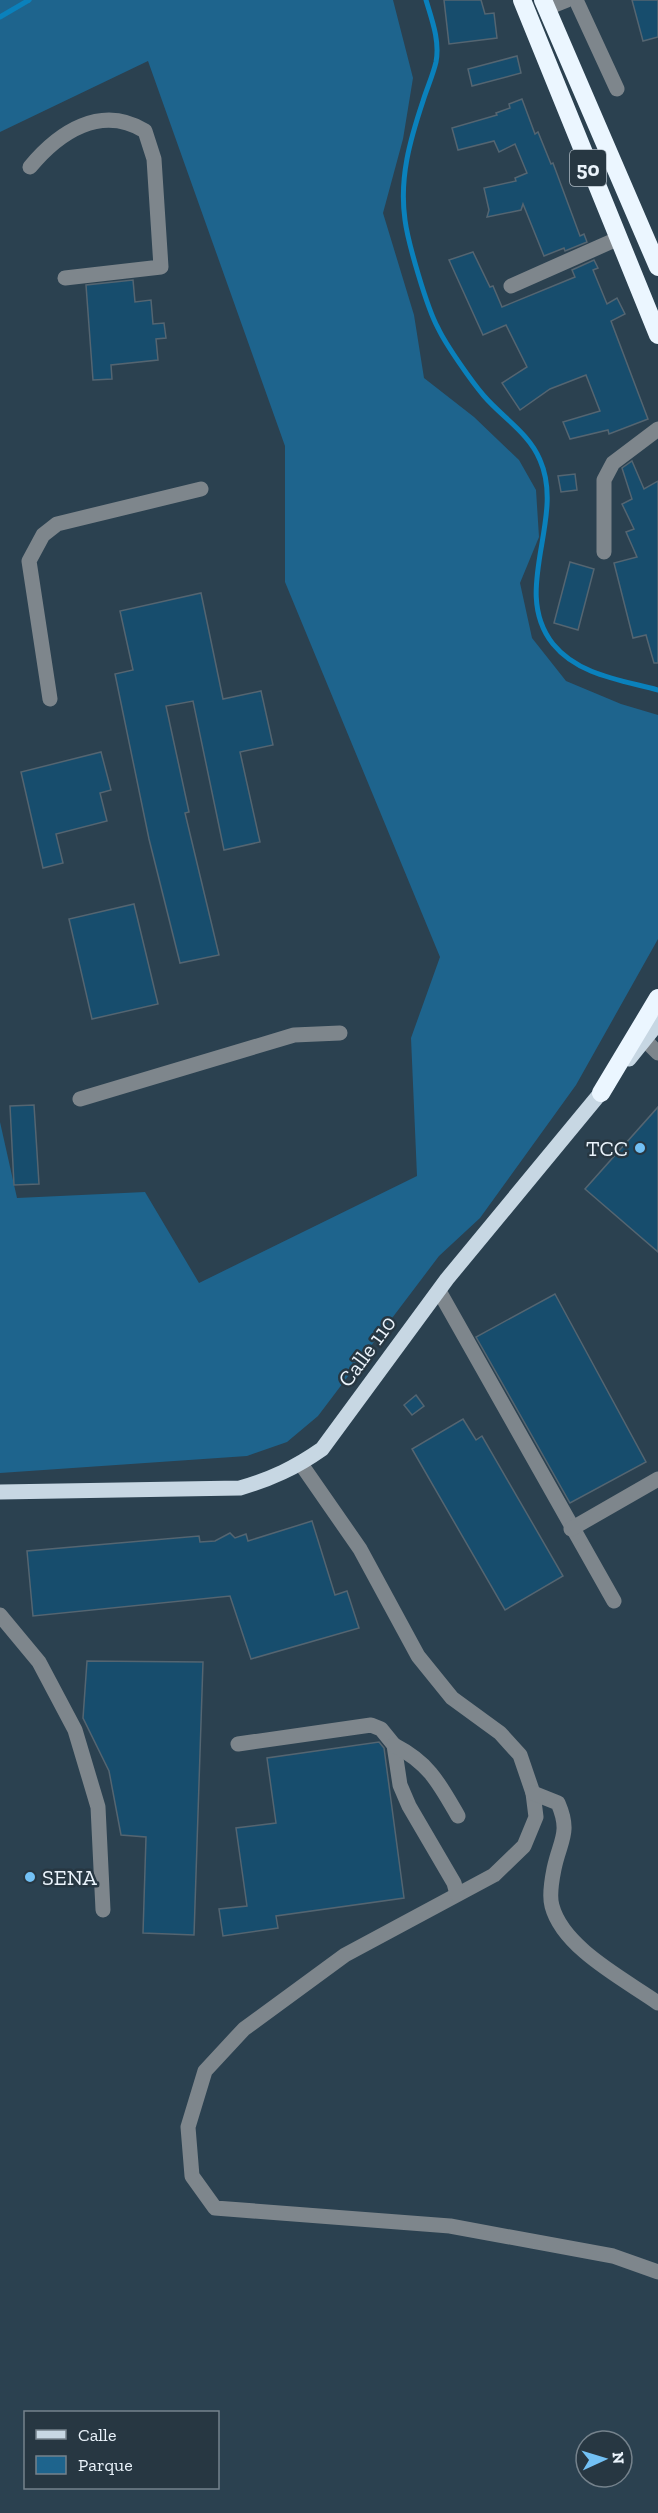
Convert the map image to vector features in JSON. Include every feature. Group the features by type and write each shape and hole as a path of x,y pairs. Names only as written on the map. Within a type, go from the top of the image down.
{"highway":[{"name":"50","path":"522,0 617,239 658,335"},
{"name":"50","path":"545,4 653,244 658,267"},
{"path":"601,1093 658,998"}],"main road":[{"name":"Calle 110","path":"0,1492 240,1488 277,1477 301,1464 322,1449 439,1291 658,1023"}],"street":[{"path":"545,4 567,0"},
{"path":"576,0 617,89"},
{"path":"30,167 45,149 74,129 98,120 130,122 145,132 154,159 161,267 65,278"},
{"path":"511,286 617,239"},
{"path":"604,552 604,480 613,463 658,429"},
{"path":"50,699 29,561 43,535 57,524 201,489"},
{"path":"80,1099 294,1035 340,1033"},
{"path":"645,1040 658,1053"},
{"path":"439,1291 614,1602"},
{"path":"301,1464 360,1549 418,1656 452,1698 500,1733 520,1755 533,1793 536,1817 525,1846 494,1875 345,1955 236,2038 205,2071 188,2127 192,2176 214,2208 450,2226 613,2256 658,2272"},
{"path":"571,1529 658,1479"},
{"path":"0,1615 39,1662 75,1731 98,1807 104,1910"},
{"path":"238,1744 371,1725 381,1729 394,1745 433,1772 458,1816"},
{"path":"394,1745 400,1785 409,1806 454,1883 457,1894"},
{"path":"533,1793 558,1803 567,1822 554,1871 551,1904 558,1923 572,1942 658,2003"}],"shaded area":[{"path":"93,0 658,0 658,2513 0,2513 0,73"}],"green space":[{"path":"0,0 393,0 413,78 403,139 383,213 414,315 424,378 474,417 519,460 536,490 539,537 520,583 532,638 566,681 621,704 658,715 658,939 576,1085 480,1218 439,1256 318,1416 287,1442 247,1456 0,1473 0,1122 17,1198 145,1192 199,1283 417,1176 411,1038 440,957 285,582 285,446 148,61 0,132"}],"building":[{"path":"444,0 481,0 485,14 494,13 497,38 449,44"},
{"path":"632,0 658,0 658,37 643,41"},
{"path":"517,56 521,73 472,86 468,69"},
{"path":"522,99 535,134 538,132 551,164 553,163 580,236 584,234 587,242 544,256 523,204 521,210 487,217 489,210 484,188 516,181 515,178 527,173 515,144 499,152 494,141 458,150 452,128 497,115 496,113 510,108 509,104"},
{"path":"473,252 490,287 493,286 502,307 575,277 572,270 594,260 598,268 593,270 607,304 617,298 625,314 611,321 648,419 609,434 608,430 570,439 563,422 600,411 586,375 550,389 520,410 502,383 527,367 506,325 483,335 449,260"},
{"path":"133,280 135,302 151,300 153,324 164,323 166,338 156,339 158,360 111,365 112,379 93,380 86,285"},
{"path":"632,461 644,489 658,481 658,663 654,663 646,635 633,638 614,563 637,557 626,532 634,529 622,504 632,499 622,468"},
{"path":"575,474 577,490 561,492 558,476"},
{"path":"570,562 594,569 578,630 554,623"},
{"path":"201,593 223,699 261,691 273,745 240,752 260,842 224,850 193,701 166,706 189,812 185,813 219,955 180,963 149,839 115,674 133,670 120,611"},
{"path":"101,752 111,790 100,793 107,821 56,834 63,863 43,868 21,772"},
{"path":"134,904 158,1004 92,1019 69,919"},
{"path":"34,1105 39,1184 14,1185 10,1106"},
{"name":"TCC","path":"658,1107 658,1252 585,1189"},
{"path":"555,1294 646,1462 570,1503 476,1337"},
{"path":"416,1395 424,1406 412,1415 404,1405"},
{"path":"463,1419 476,1440 482,1436 563,1576 505,1610 412,1449"},
{"path":"312,1521 335,1595 347,1591 359,1628 251,1659 230,1596 33,1616 27,1551 199,1536 200,1542 215,1541 230,1533 235,1538 246,1534 248,1541"},
{"path":"87,1661 203,1662 194,1935 143,1933 146,1837 121,1835 109,1771 83,1718"},
{"path":"379,1742 384,1748 404,1898 276,1916 278,1928 223,1936 219,1909 247,1906 236,1828 276,1823 267,1758"}],"waterway":[{"path":"0,17 29,0"},
{"path":"426,0 435,31 437,54 410,145 403,189 407,230 424,291 438,328 473,382 491,404 529,442 540,460 546,483 547,506 536,601 541,623 553,644 563,654 587,670 658,690"}],"place":[{"name":"TCC","path":"640,1148"},
{"name":"SENA","path":"30,1877"}]}
